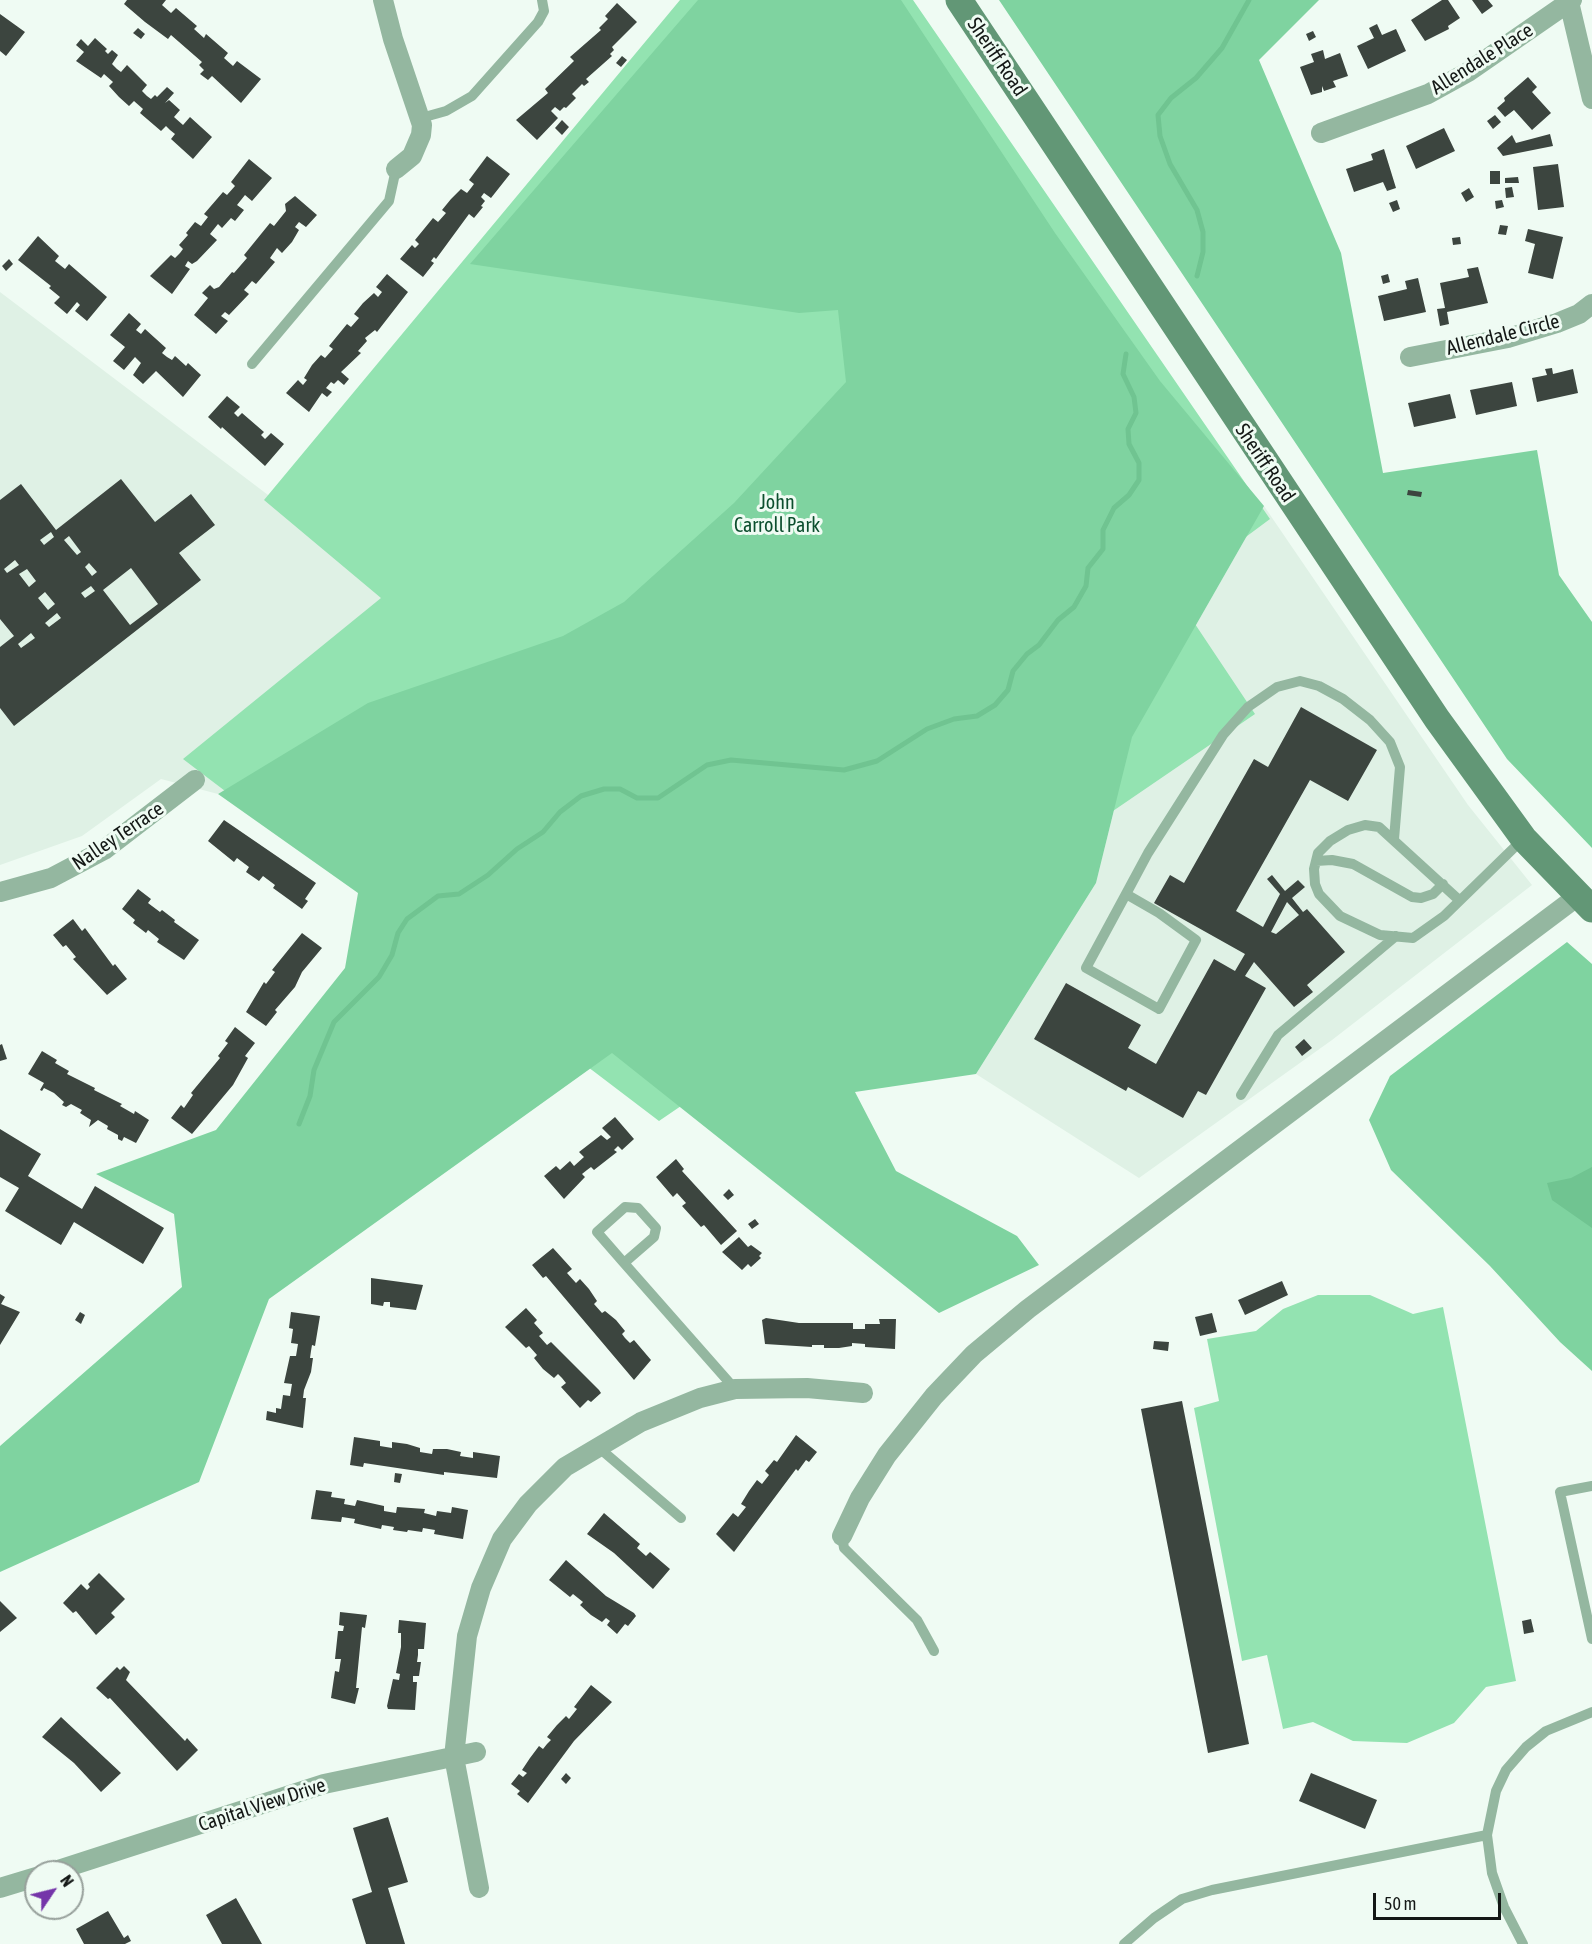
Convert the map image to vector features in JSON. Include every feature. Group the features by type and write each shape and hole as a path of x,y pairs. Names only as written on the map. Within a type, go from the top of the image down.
{"main road":[{"name":"Sheriff Road","path":"959,0 1437,719 1524,839 1585,902"}],"street":[{"path":"383,0 393,39 421,118 421,135 412,156 396,169"},
{"path":"1571,1 1592,99"},
{"name":"Allendale Place","path":"1321,134 1428,94 1468,72 1571,1"},
{"name":"Allendale Circle","path":"1410,357 1508,338 1557,323 1579,314 1592,304"},
{"name":"Nalley Terrace","path":"0,892 51,878 104,850 195,780"},
{"path":"842,1536 860,1498 887,1455 934,1396 974,1354 1127,1234 1585,902"},
{"path":"479,1888 454,1757 467,1636 481,1588 502,1539 528,1504 565,1467 641,1422 700,1398 735,1389 807,1388 863,1393"},
{"name":"Capital View Drive","path":"84,1862 324,1784 476,1752"},
{"path":"0,1888 24,1881"}],"lane":[{"path":"421,118 446,111 472,96 538,22 544,11 542,0"},
{"path":"252,364 389,201 396,169"},
{"path":"1126,894 1159,913 1196,940 1159,1009 1086,968 1148,853 1223,735 1248,707 1277,687 1300,681 1319,686 1343,699 1370,720 1390,742 1400,767 1394,838"},
{"path":"1460,900 1394,838 1379,827 1365,825 1348,830 1330,841 1318,854 1315,884 1319,894 1340,916 1380,935 1413,938 1444,916 1524,839"},
{"path":"1316,861 1332,860 1353,864 1412,897 1421,898 1433,894 1443,884"},
{"path":"1241,1095 1278,1035 1396,936"},
{"path":"624,1263 654,1237 656,1228 638,1208 625,1208 597,1232 624,1263 735,1389"},
{"path":"598,1448 681,1518"},
{"path":"1592,1485 1560,1492 1592,1639"},
{"path":"842,1536 844,1548 918,1620 934,1651"},
{"path":"1524,1944 1504,1907 1492,1873 1487,1834 1488,1820 1496,1791 1506,1770 1546,1731 1592,1712"},
{"path":"1124,1944 1154,1918 1182,1899 1212,1890 1487,1834"}],"shaded area":[{"path":"0,292 276,501 594,618 368,703 218,794 161,779 82,836 0,865"},
{"path":"1264,506 1468,805 1532,885 1332,1040 1139,1178 976,1074 1096,883 1132,737"},
{"path":"1592,1167 1592,1228 1552,1200 1547,1183 1571,1178"}],"green space":[{"name":"John Carroll Park","path":"680,0 913,0 1270,519 1173,591 1255,714 659,1121 183,759 381,598 264,500"},
{"name":"John Carroll Park","path":"698,0 901,0 1055,233 1160,381 1264,506 1132,737 1096,883 976,1074 855,1092 896,1171 1017,1236 1039,1265 939,1313 612,1053 269,1299 199,1482 0,1572 0,1446 182,1287 174,1214 96,1174 216,1130 345,968 358,893 218,794 368,703 563,636 624,602 734,503 846,382 838,310 799,313 470,264"},
{"path":"999,0 1319,0 1259,60 1341,253 1383,473 1537,450 1559,575 1592,622 1592,848 1507,759"},
{"path":"1567,942 1592,964 1592,1371 1560,1342 1490,1266 1391,1170 1369,1120 1390,1076"},
{"path":"1318,1295 1370,1295 1413,1314 1443,1307 1516,1681 1486,1687 1454,1723 1407,1743 1353,1741 1313,1722 1283,1729 1267,1655 1242,1661 1194,1408 1219,1401 1207,1339 1256,1331 1283,1309"}],"building":[{"path":"127,0 166,0 162,5 171,13 176,8 197,26 194,29 204,38 206,34 228,53 224,58 233,66 237,61 261,79 241,103 212,76 208,80 200,74 204,70 199,65 202,62 171,35 168,39 145,22 124,4"},
{"path":"1442,0 1448,0 1460,18 1448,26 1449,29 1425,41 1411,20"},
{"path":"1472,0 1488,0 1493,6 1482,14"},
{"path":"617,3 637,22 612,47 614,50 610,54 612,56 586,79 589,82 584,86 582,84 572,94 576,98 566,108 560,111 555,107 551,111 558,118 537,140 516,120 548,93 545,89 574,61 570,57 601,30 599,28 608,19 605,16"},
{"path":"0,14 25,32 6,56 0,51"},
{"path":"1377,24 1382,35 1396,29 1406,51 1368,69 1357,46 1374,38 1369,28"},
{"path":"138,28 145,34 141,39 133,33"},
{"path":"1313,31 1316,37 1309,41 1306,34"},
{"path":"95,38 107,49 105,51 108,54 112,50 118,55 112,64 117,69 121,72 127,65 147,85 142,91 147,96 151,99 155,95 157,97 167,87 174,93 165,103 169,100 180,110 174,117 183,125 190,117 212,137 193,159 171,139 175,134 166,126 161,131 140,113 143,109 134,101 129,106 119,97 109,86 113,82 104,74 101,78 76,61 84,52 76,45 81,39 88,46"},
{"path":"1323,50 1325,59 1340,53 1348,76 1333,81 1336,87 1324,91 1322,86 1322,92 1311,95 1300,67 1314,62 1311,54"},
{"path":"622,56 627,60 621,67 616,63"},
{"path":"1528,77 1537,87 1532,92 1551,113 1532,130 1514,110 1505,117 1497,108 1505,101 1504,98"},
{"path":"1495,115 1501,122 1493,129 1487,121"},
{"path":"562,120 569,127 562,135 555,128"},
{"path":"1444,128 1455,151 1416,169 1406,146"},
{"path":"1550,134 1553,146 1503,156 1497,148 1512,135 1516,143"},
{"path":"1384,149 1396,188 1387,191 1383,182 1354,192 1346,169 1373,160 1371,154"},
{"path":"487,156 510,174 491,198 484,193 481,197 485,201 481,206 483,207 474,218 469,214 436,259 434,257 431,261 434,263 423,277 400,259 412,245 415,248 419,244 415,240 433,218 438,222 446,213 442,210 461,189 467,193 474,184 469,180"},
{"path":"249,159 272,178 252,201 245,195 237,205 244,210 235,221 231,218 222,228 218,224 210,234 217,240 197,261 192,264 188,261 185,266 190,269 172,294 150,276 171,255 175,258 180,253 183,249 179,245 188,235 186,233 195,222 201,226 208,217 204,214 223,192 227,195 235,186 231,182"},
{"path":"1558,164 1564,207 1538,210 1533,167"},
{"path":"1490,171 1500,171 1500,184 1490,184"},
{"path":"1518,177 1519,183 1505,183 1505,178"},
{"path":"1512,187 1514,197 1506,198 1505,188"},
{"path":"1469,188 1474,197 1466,202 1461,193"},
{"path":"295,196 317,215 306,227 299,222 295,227 299,230 292,242 282,253 277,248 270,258 275,262 256,284 252,281 244,290 249,294 229,315 225,312 221,316 228,321 216,334 194,315 208,298 202,293 210,285 214,289 219,287 232,272 234,273 247,258 244,255 270,223 274,226 286,211 285,204"},
{"path":"1397,200 1400,209 1393,212 1389,203"},
{"path":"1502,200 1504,207 1496,209 1495,201"},
{"path":"1500,225 1508,226 1506,235 1498,234"},
{"path":"1528,229 1563,237 1553,279 1528,273 1535,244 1525,241"},
{"path":"38,236 59,256 55,261 65,269 69,264 107,297 87,321 75,311 80,305 77,302 67,314 54,303 60,297 49,288 51,286 18,260"},
{"path":"1460,237 1461,244 1453,245 1452,238"},
{"path":"9,259 13,264 6,271 2,266"},
{"path":"1478,267 1488,303 1447,312 1449,324 1440,326 1437,309 1445,308 1440,283 1469,277 1467,269"},
{"path":"387,274 408,292 377,332 375,330 365,338 367,341 358,351 361,353 341,372 349,379 344,385 338,380 334,384 331,382 326,388 332,392 327,397 322,393 309,412 286,393 298,380 303,385 307,380 304,378 312,365 321,355 325,358 333,349 329,346 347,324 351,327 359,318 354,314 363,303 374,293 378,297 382,292 376,287"},
{"path":"1388,274 1390,282 1383,284 1381,276"},
{"path":"1418,278 1426,312 1384,321 1378,296 1407,289 1405,281"},
{"path":"129,313 141,324 136,330 141,334 145,329 166,348 162,353 172,360 175,356 186,366 188,363 201,375 183,397 156,371 143,384 133,375 141,363 135,357 124,370 113,361 125,347 110,335"},
{"path":"1552,368 1553,374 1573,369 1578,393 1537,402 1532,378 1547,375 1545,369"},
{"path":"1512,382 1517,406 1476,415 1470,390"},
{"path":"1450,394 1456,418 1414,427 1408,403"},
{"path":"227,396 240,407 234,413 238,417 242,413 264,432 261,435 265,439 271,433 284,444 265,466 208,417"},
{"path":"121,479 155,522 191,494 215,525 179,553 201,580 14,726 0,708 0,647 14,636 0,619 0,500 21,484 56,530","holes":["51,532 54,537 44,545 40,540","69,536 81,552 77,555 64,540","15,560 19,565 7,573 4,569","89,563 97,572 92,576 85,567","131,568 158,604 130,625 103,590","27,569 36,581 29,587 19,574","91,586 95,591 85,598 81,593","45,592 55,604 48,610 38,598","57,613 61,618 49,627 45,623","31,633 35,638 21,648 18,644"]},
{"path":"1408,490 1422,492 1421,497 1407,495"},
{"path":"1301,707 1377,750 1348,801 1310,780 1236,911 1263,927 1280,894 1267,879 1272,875 1285,891 1298,880 1305,887 1292,898 1303,912 1307,909 1345,952 1307,985 1313,992 1294,1007 1254,962 1245,976 1266,988 1206,1095 1198,1091 1183,1118 1128,1087 1126,1091 1034,1039 1066,983 1141,1025 1128,1048 1156,1064 1214,959 1235,971 1245,954 1154,903 1170,875 1184,883 1254,759 1268,767","holes":["1287,902 1299,915 1276,934 1271,932"]},
{"path":"224,820 316,883 305,899 308,901 302,909 273,888 275,885 263,876 259,881 246,872 249,867 237,858 234,862 208,841"},
{"path":"138,889 151,899 148,903 160,912 162,910 199,940 184,960 157,942 159,939 148,930 146,933 133,923 135,920 122,909"},
{"path":"73,919 82,931 85,928 113,966 115,964 127,979 107,995 73,959 76,957 66,945 63,947 53,935"},
{"path":"302,933 322,948 302,972 295,987 275,1010 277,1012 266,1026 246,1012 264,982 266,984 275,972 272,970"},
{"path":"235,1027 255,1043 245,1056 248,1058 233,1085 192,1134 171,1118 181,1105 184,1108 193,1095 191,1093 220,1058 218,1056 228,1043 225,1041"},
{"path":"1304,1039 1312,1048 1302,1056 1295,1047"},
{"path":"2,1044 7,1059 0,1061 0,1045"},
{"path":"42,1051 57,1060 55,1063 69,1071 67,1074 122,1104 120,1106 134,1114 135,1111 149,1120 136,1143 124,1137 122,1141 118,1139 118,1135 98,1120 89,1127 91,1120 80,1113 82,1110 71,1104 66,1107 54,1093 44,1088 40,1090 44,1083 28,1074"},
{"path":"615,1117 634,1139 622,1150 618,1146 614,1150 617,1152 594,1170 591,1167 582,1174 585,1177 564,1199 544,1176 556,1166 560,1170 570,1161 574,1166 584,1157 579,1152 601,1135 607,1140 611,1137 602,1128"},
{"path":"0,1129 41,1154 28,1176 82,1209 95,1186 164,1228 143,1264 74,1222 61,1245 5,1211 19,1188 0,1177"},
{"path":"676,1159 684,1169 682,1171 737,1231 721,1245 704,1225 701,1227 682,1206 686,1203 677,1193 673,1197 656,1177"},
{"path":"729,1189 734,1195 728,1200 723,1195"},
{"path":"755,1219 759,1224 752,1229 748,1224"},
{"path":"739,1237 748,1247 751,1245 762,1253 759,1256 761,1258 751,1267 748,1264 742,1270 722,1252"},
{"path":"553,1248 572,1269 567,1273 576,1283 580,1279 589,1289 597,1301 594,1304 602,1313 605,1311 616,1320 625,1331 622,1334 625,1338 630,1343 634,1340 651,1360 634,1380 546,1276 543,1278 532,1265"},
{"path":"371,1278 423,1285 416,1310 390,1307 390,1302 384,1302 383,1306 371,1304"},
{"path":"1282,1281 1288,1295 1245,1315 1238,1300"},
{"path":"0,1294 5,1297 1,1304 20,1312 0,1345"},
{"path":"526,1308 537,1320 534,1323 543,1333 539,1336 547,1345 551,1342 599,1390 601,1393 591,1402 588,1400 580,1408 561,1387 566,1383 562,1378 558,1374 554,1378 543,1369 534,1358 537,1355 529,1346 526,1348 505,1327"},
{"path":"80,1312 85,1315 81,1324 75,1320"},
{"path":"291,1312 320,1316 315,1346 312,1345 311,1351 310,1358 313,1358 311,1372 304,1390 303,1398 306,1398 303,1428 266,1420 267,1411 276,1413 276,1408 281,1409 283,1395 290,1396 292,1384 284,1383 290,1356 296,1356 298,1344 291,1343 293,1329 289,1328"},
{"path":"1212,1313 1217,1332 1200,1336 1195,1317"},
{"path":"766,1318 799,1323 853,1323 853,1329 865,1329 865,1324 880,1324 879,1319 896,1319 895,1349 865,1347 865,1344 852,1343 852,1346 839,1348 824,1348 824,1345 812,1345 812,1347 765,1344 762,1320"},
{"path":"1154,1341 1169,1342 1168,1351 1153,1349"},
{"path":"1182,1401 1249,1744 1208,1753 1141,1409"},
{"path":"796,1435 817,1452 809,1462 806,1460 798,1471 796,1469 734,1552 716,1534 733,1513 738,1517 746,1507 741,1504 749,1491 757,1480 762,1484 769,1475 765,1471 774,1460 777,1462"},
{"path":"354,1437 380,1441 380,1446 392,1448 392,1442 407,1444 420,1448 420,1452 432,1454 433,1449 447,1449 461,1452 460,1456 473,1458 473,1452 500,1456 497,1478 444,1472 444,1475 364,1463 363,1467 350,1465"},
{"path":"395,1473 402,1474 400,1483 394,1482"},
{"path":"316,1490 332,1492 331,1497 345,1499 344,1504 355,1506 357,1500 384,1506 384,1511 396,1513 397,1507 425,1509 424,1513 436,1516 437,1511 451,1513 452,1507 468,1510 463,1539 434,1534 435,1530 423,1528 422,1532 408,1530 407,1532 393,1530 394,1527 382,1525 381,1529 354,1523 355,1519 342,1517 341,1522 311,1519"},
{"path":"604,1513 640,1544 637,1548 646,1556 650,1552 670,1569 653,1589 614,1553 587,1534"},
{"path":"566,1560 606,1596 634,1613 636,1616 628,1626 625,1624 617,1634 607,1625 610,1621 606,1618 602,1622 591,1615 580,1605 583,1602 573,1594 570,1597 549,1580"},
{"path":"99,1573 125,1599 111,1613 115,1617 96,1635 76,1611 73,1613 63,1603 81,1584 87,1590 90,1587 88,1584"},
{"path":"0,1601 17,1618 0,1632"},
{"path":"340,1612 367,1615 365,1628 362,1627 356,1688 359,1688 355,1704 331,1698 335,1671 339,1672 341,1659 335,1659 338,1631 343,1631 344,1626 339,1625"},
{"path":"1531,1619 1534,1632 1524,1634 1522,1621"},
{"path":"399,1620 426,1623 424,1649 418,1649 417,1662 421,1662 419,1676 413,1676 413,1682 417,1682 415,1710 388,1709 387,1706 393,1679 399,1680 400,1674 396,1673 401,1647 401,1633 398,1633"},
{"path":"124,1666 130,1672 126,1680 185,1741 187,1738 198,1750 177,1771 110,1698 108,1699 96,1688 117,1667 120,1670"},
{"path":"591,1685 612,1702 574,1741 528,1803 517,1794 520,1791 511,1784 519,1774 523,1777 527,1773 522,1770 530,1758 539,1746 543,1749 551,1740 547,1737 566,1716 569,1719 577,1709 574,1707"},
{"path":"61,1717 121,1773 101,1792 74,1763 42,1737"},
{"path":"566,1773 571,1778 566,1784 561,1779"},
{"path":"1311,1773 1377,1800 1365,1829 1299,1801"},
{"path":"388,1817 408,1882 388,1888 405,1944 366,1944 352,1899 372,1892 353,1828"},
{"path":"236,1898 262,1944 222,1944 206,1915"},
{"path":"108,1911 124,1938 128,1935 131,1941 125,1944 84,1944 76,1929"}],"waterway":[{"path":"1197,276 1203,252 1203,232 1197,210 1170,164 1160,136 1158,115 1171,98 1196,78 1222,48 1249,0"},
{"path":"299,1124 310,1096 314,1070 334,1022 379,977 392,955 398,933 407,919 438,896 459,894 488,875 517,849 543,832 560,812 581,796 604,789 620,789 637,798 658,798 707,765 731,760 844,770 877,761 927,729 954,719 977,716 995,705 1008,690 1013,671 1027,654 1039,645 1058,620 1074,607 1086,586 1088,568 1103,549 1103,530 1114,508 1129,495 1139,480 1139,463 1129,444 1128,429 1136,413 1134,397 1123,374 1126,354"}]}
